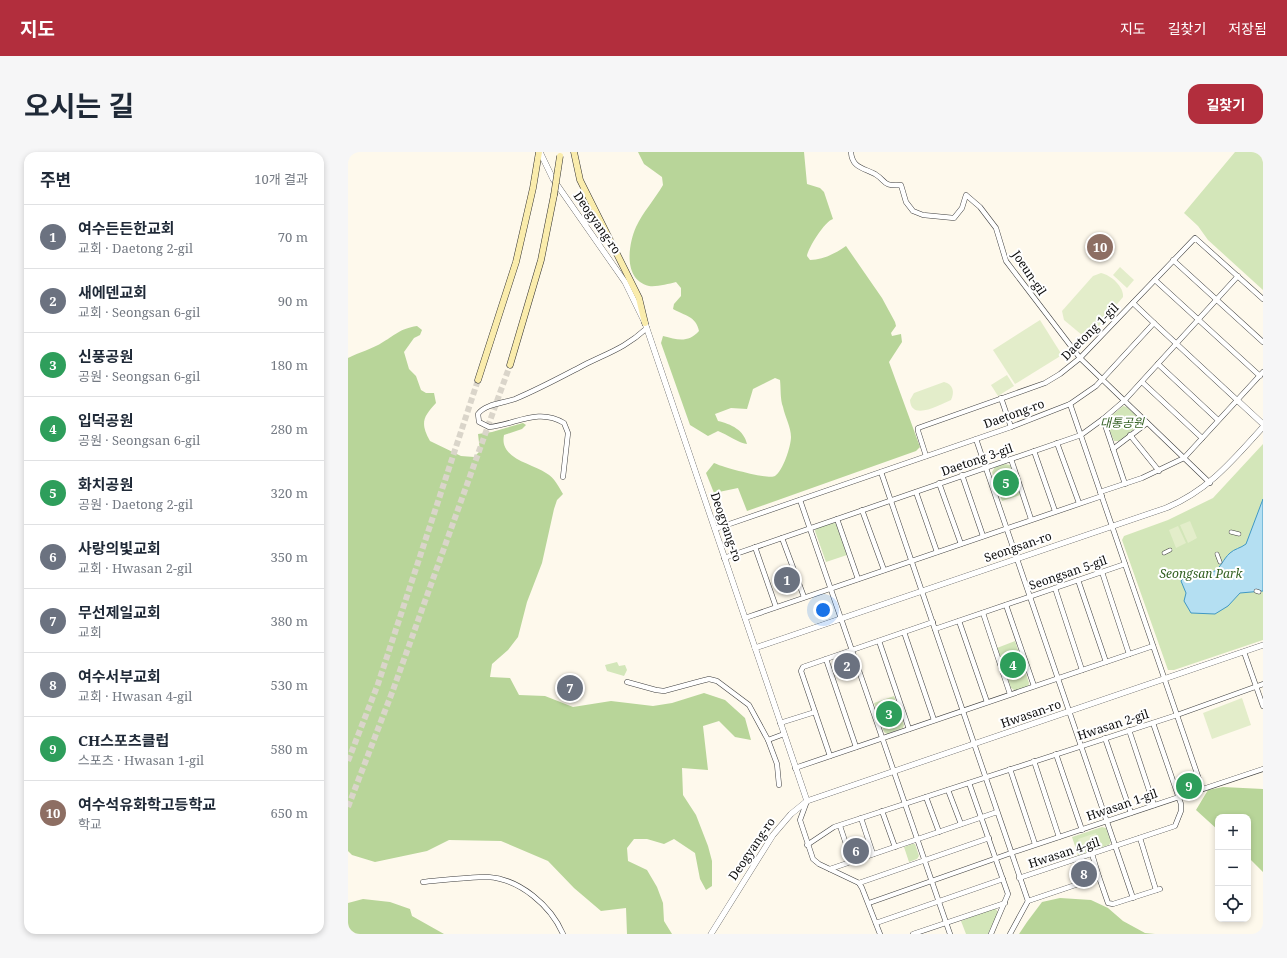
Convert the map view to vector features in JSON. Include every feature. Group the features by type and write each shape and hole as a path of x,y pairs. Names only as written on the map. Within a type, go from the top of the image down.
{"main road":[{"path":"478,380 516,262 540,152"},
{"path":"574,152 580,180 639,298 646,325"},
{"name":"Deogyang-ro","path":"510,365 541,260 554,195 560,154"}],"street":[{"name":"Deogyang-ro","path":"540,152 553,179 624,282 646,325 807,801 791,814 773,835 711,934"},
{"name":"Joeun-gil","path":"851,152 853,161 862,169 876,175 887,184 901,185 907,205 917,213 954,218 962,208 966,195 980,207 997,231 1006,261 1080,358"},
{"name":"Daetong 1-gil","path":"926,456 918,428 1045,383 1060,374 1080,358 1195,238 1263,299"},
{"path":"1173,260 1263,342"},
{"name":"Daetong 3-gil","path":"724,558 1080,434 1103,419 1124,401 1238,276"},
{"path":"744,618 1079,503 1158,471 1184,458 1261,374 1154,280"},
{"path":"1133,303 1263,424"},
{"name":"Daetong-ro","path":"714,529 1011,427 1070,404 1088,393 1102,380 1154,323"},
{"path":"563,477 568,433 564,423 548,418 534,416 489,427 479,422 478,414 486,408 536,390 621,348 630,343 646,325"},
{"path":"1080,358 1210,483"},
{"path":"1158,364 1218,420"},
{"path":"1142,382 1202,438"},
{"path":"1001,398 1011,427"},
{"path":"1070,404 1125,564"},
{"path":"1103,419 1125,484"},
{"path":"1113,449 1147,423"},
{"name":"Seongsan-ro","path":"755,648 1176,504 1210,483 1263,427"},
{"path":"1130,435 1158,471"},
{"path":"976,439 1008,528 1115,846"},
{"path":"1057,443 1079,503"},
{"path":"1034,451 1055,511"},
{"path":"1010,459 1031,520"},
{"path":"880,472 891,500 1028,901"},
{"path":"962,475 983,536"},
{"path":"939,483 961,544"},
{"path":"916,492 937,552"},
{"path":"800,500 811,528 950,934"},
{"path":"862,510 884,570"},
{"path":"837,519 858,579"},
{"path":"1231,532 1239,534"},
{"path":"782,538 804,598"},
{"path":"755,547 776,607"},
{"path":"1164,553 1170,550"},
{"path":"1217,554 1220,562"},
{"name":"Seongsan 5-gil","path":"935,629 1125,564 1202,788"},
{"path":"1102,572 1129,654"},
{"path":"1078,580 1106,662"},
{"path":"1055,588 1082,670"},
{"path":"1006,605 1034,686"},
{"path":"983,612 1010,694"},
{"path":"959,621 987,702"},
{"path":"830,756 801,669 933,622"},
{"path":"904,632 934,720"},
{"path":"879,641 909,729"},
{"name":"Hwasan-ro","path":"807,801 1165,680 1263,645"},
{"path":"795,768 1153,646"},
{"path":"1244,652 1263,706"},
{"path":"826,659 856,747"},
{"path":"628,682 664,691 709,679 717,681 749,705 768,740 777,764 779,785"},
{"name":"Hwasan 2-gil","path":"807,845 829,830 861,818 1177,715 1263,684"},
{"path":"780,723 815,712"},
{"path":"1153,723 1178,797"},
{"path":"1129,730 1154,805"},
{"path":"768,740 784,734"},
{"path":"1106,738 1131,813"},
{"path":"1056,754 1082,830"},
{"path":"1034,761 1059,837"},
{"path":"1010,769 1035,844"},
{"name":"Hwasan 1-gil","path":"869,903 1035,844 1107,822 1202,788 1263,769"},
{"path":"969,782 1008,894 991,934"},
{"path":"948,790 960,824"},
{"path":"926,797 939,832"},
{"name":"Hwasan 4-gil","path":"1020,878 1175,826 1181,808 1178,797"},
{"path":"807,801 800,820 807,845 816,862 859,883 869,903 880,934"},
{"path":"882,811 895,847"},
{"path":"830,869 997,812"},
{"path":"861,818 873,854"},
{"path":"840,826 852,862"},
{"path":"859,883 988,838"},
{"path":"1092,854 1108,903 1113,904 1133,898 1158,889 1140,838"},
{"name":"Hwasan 4-gil","path":"1115,846 1133,898"},
{"path":"423,882 488,877 508,882 526,891 546,907 557,921 563,934"},
{"path":"1010,934 1028,901 1099,877"},
{"path":"876,923 1003,879"},
{"path":"915,934 1005,903"}],"green space":[{"path":"638,152 804,152 807,184 820,188 824,192 833,219 826,224 817,235 807,256 810,260 820,259 834,254 846,246 882,298 895,322 896,326 891,333 892,336 901,334 902,342 889,362 920,447 916,451 747,511 738,488 714,493 706,473 714,463 755,475 771,477 778,473 784,464 791,437 781,401 780,380 775,378 753,389 747,409 731,408 715,414 718,421 728,424 740,431 747,444 718,431 708,436 690,425 661,343 663,336 682,340 687,339 699,331 698,326 693,319 673,309 674,304 681,296 681,288 676,282 659,286 649,286 635,277 631,269 630,252 633,234 642,216 663,185 662,177 644,164"},
{"path":"1235,152 1263,152 1263,290 1208,240 1198,226 1184,213"},
{"path":"1120,267 1134,280 1127,288 1113,275"},
{"path":"1101,273 1109,276 1116,282 1123,293 1123,297 1094,332 1088,335 1082,335 1064,320 1062,311 1093,276"},
{"path":"1040,320 1062,355 1015,384 993,350"},
{"path":"417,326 422,330 420,335 414,338 404,352 409,369 416,376 421,390 426,393 434,393 436,403 428,412 424,420 425,429 430,441 461,456 474,457 480,451 478,434 492,432 523,423 526,425 522,429 504,435 506,450 511,455 540,469 552,477 563,494 557,500 554,509 542,563 527,602 518,637 508,650 492,664 490,677 510,678 519,695 545,696 573,707 611,701 653,706 672,703 704,693 725,700 745,718 751,740 735,737 719,721 703,726 708,770 682,768 683,795 696,815 712,861 712,886 706,890 700,879 695,853 674,839 664,844 647,839 634,839 627,848 628,861 647,870 657,887 663,903 664,921 672,934 627,934 626,908 601,911 574,888 548,861 501,841 449,840 427,851 375,862 352,855 348,851 348,358 370,349 402,330"},
{"path":"1007,375 1014,386 998,396 991,385"},
{"path":"944,382 951,386 953,391 951,400 927,410 915,410 910,400 914,393"},
{"name":"대통공원","path":"1123,406 1127,407 1140,419 1139,425 1120,441 1114,441 1108,421 1112,415"},
{"name":"Seongsan Park","path":"1263,444 1263,640 1174,670 1168,670 1122,540 1124,536 1168,520 1213,498"},
{"path":"1005,464 1010,465 1020,495 1002,501 992,472 995,467"},
{"path":"1190,521 1197,538 1188,543 1180,525"},
{"path":"832,522 836,524 847,555 826,562 815,531 816,527"},
{"path":"1178,526 1186,543 1176,548 1169,530"},
{"path":"1015,641 1029,683 1028,687 1016,691 1011,688 997,648"},
{"path":"1017,658 1023,675 1012,678 1006,661"},
{"path":"617,662 619,666 625,665 627,670 624,676 607,671 605,665"},
{"path":"894,696 904,725 903,728 887,734 884,732 874,703"},
{"path":"1242,698 1251,725 1212,739 1203,713"},
{"path":"1223,787 1263,789 1263,872 1251,860 1251,814 1215,814 1215,827 1196,810 1208,790"},
{"path":"1102,827 1106,828 1111,842 1109,845 1078,855 1072,837"},
{"path":"1096,833 1099,843 1082,849 1078,839"},
{"path":"915,844 919,856 917,859 909,862 904,847"},
{"path":"1060,898 1091,900 1108,908 1123,921 1145,933 1155,934 1019,934 1042,902"},
{"path":"363,899 390,902 410,909 412,916 444,934 348,934 348,903"},
{"path":"995,908 998,912 988,934 966,934 961,921"}],"water":[{"path":"1263,499 1263,591 1240,593 1228,606 1215,614 1191,613 1184,601 1186,593 1181,581 1188,575 1213,572 1233,550 1246,544"}],"tunnel":[{"path":"348,807 393,690 510,365"},
{"path":"348,761 378,684 478,380"}],"place":[{"name":"여수석유화학고등학교","path":"1100,247"},
{"name":"화치공원","path":"1006,483"},
{"name":"여수든든한교회","path":"787,580"},
{"name":"입덕공원","path":"1013,665"},
{"name":"새에덴교회","path":"847,666"},
{"name":"무선제일교회","path":"570,688"},
{"name":"신풍공원","path":"889,714"},
{"name":"CH스포츠클럽","path":"1189,786"},
{"name":"사랑의빛교회","path":"856,851"},
{"name":"여수서부교회","path":"1084,874"}]}
